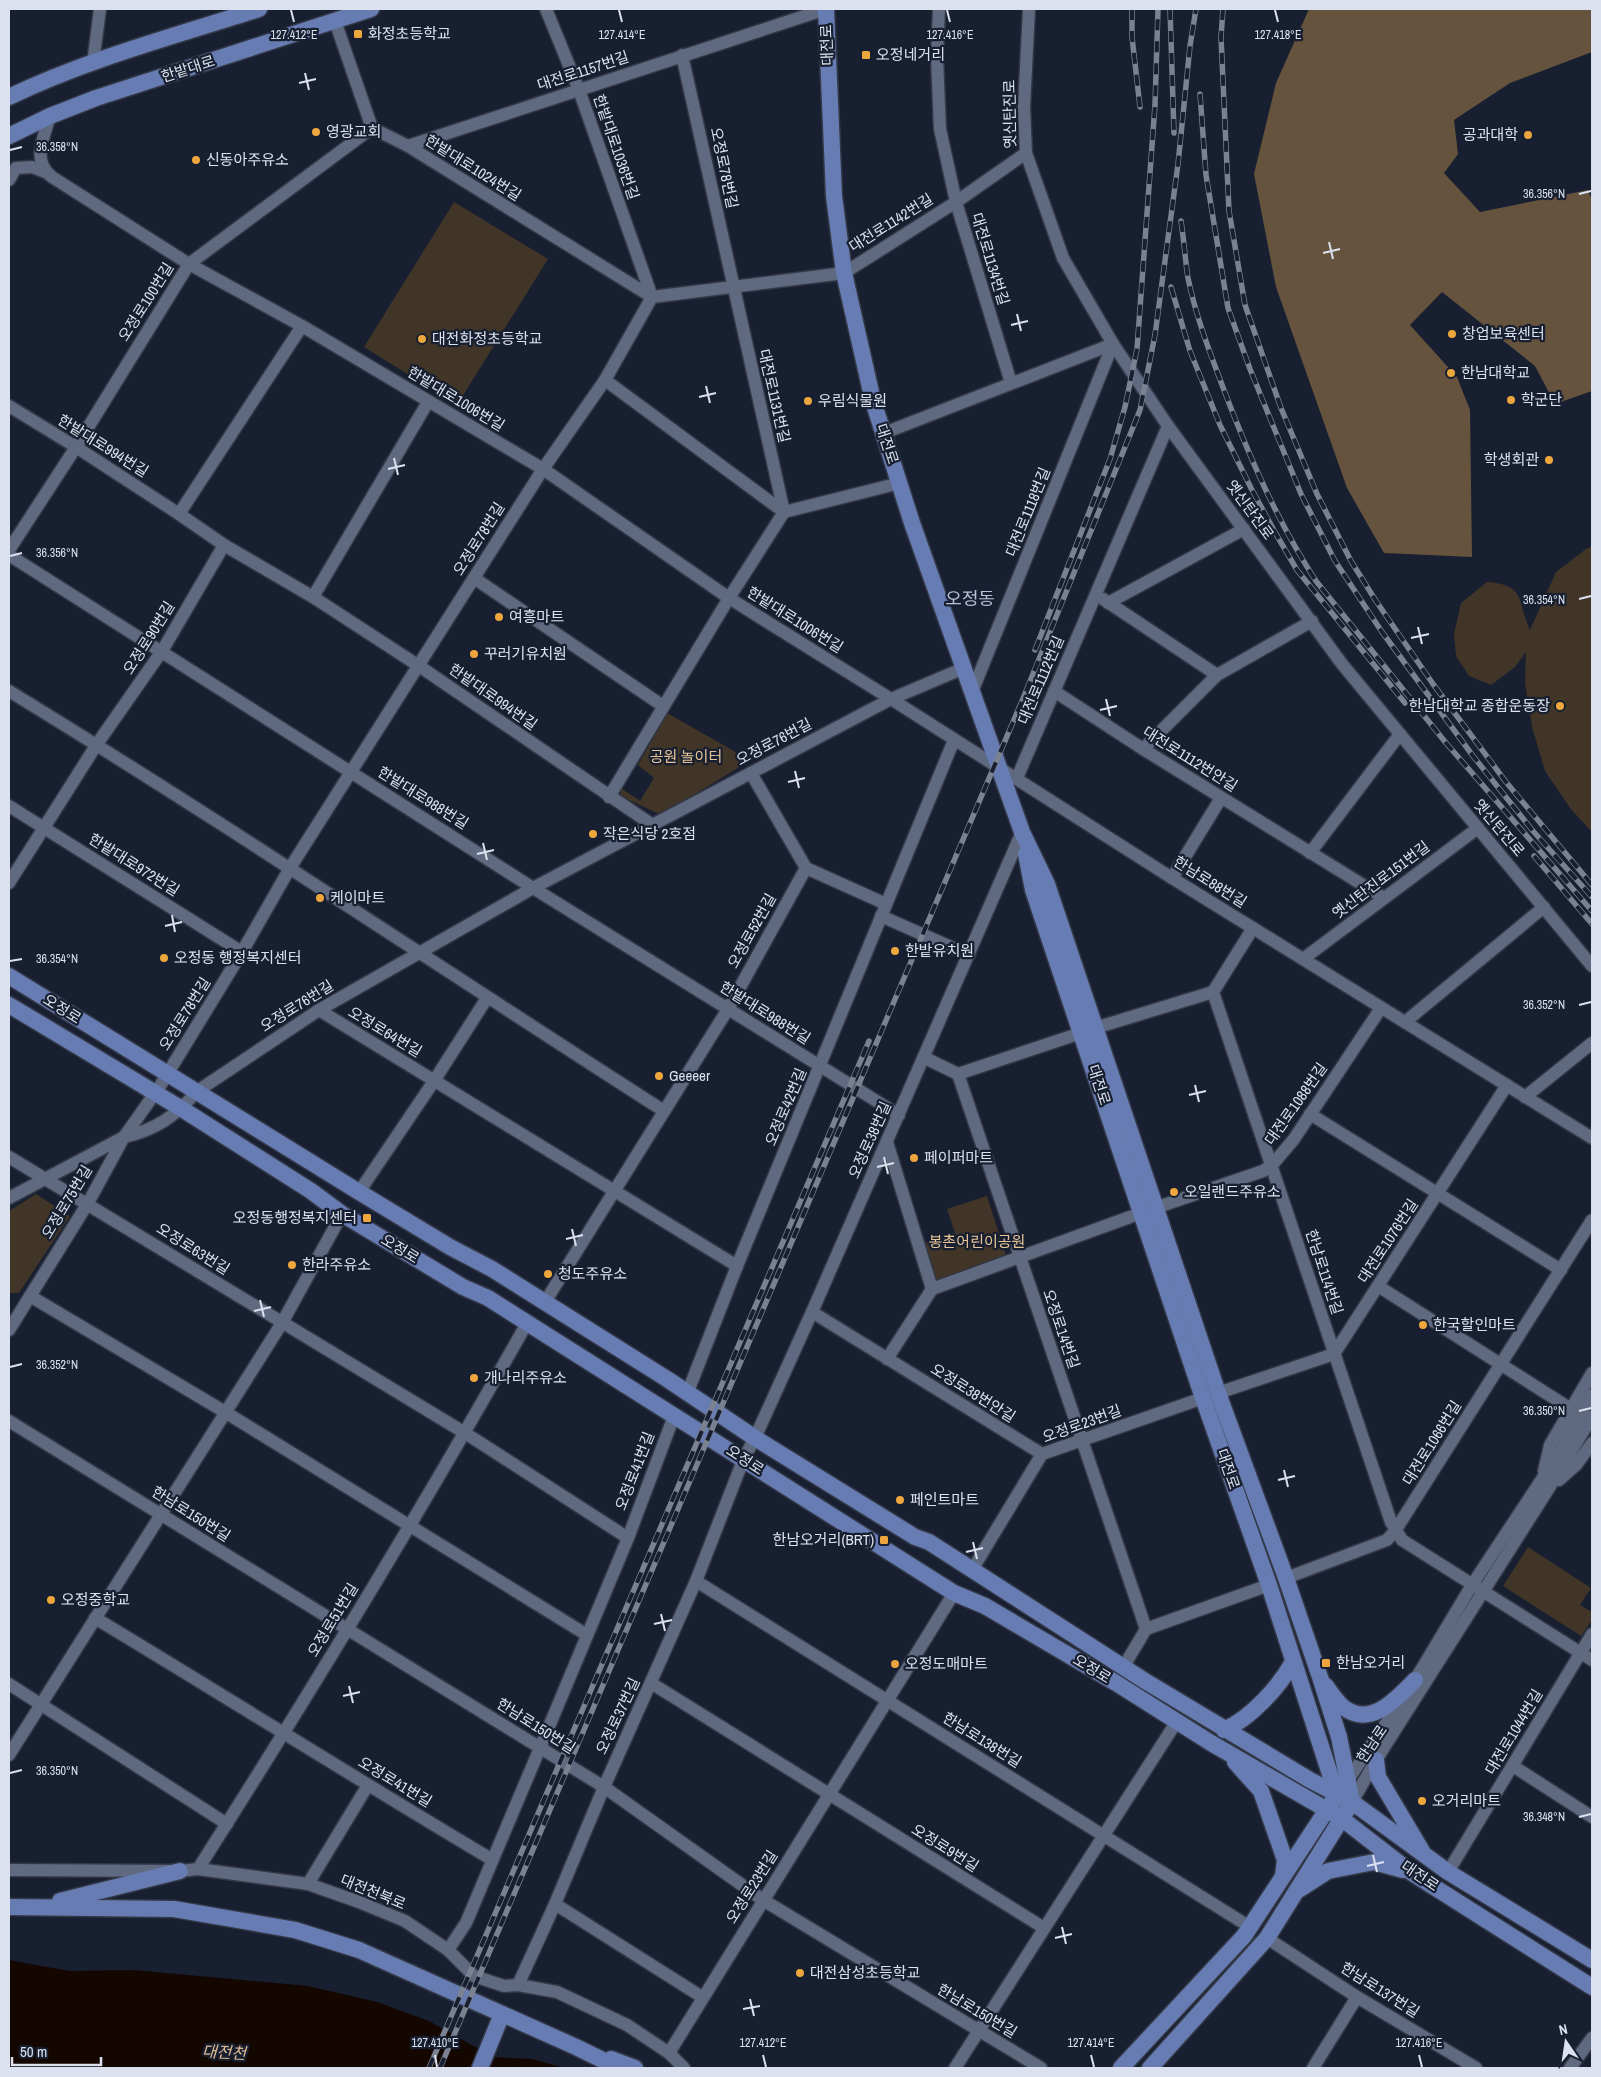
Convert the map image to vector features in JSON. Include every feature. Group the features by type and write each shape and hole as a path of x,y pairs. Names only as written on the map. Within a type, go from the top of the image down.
{"main road":[{"path":"9,97 37,84 93,63 259,9"},
{"name":"한밭대로","path":"9,136 50,116 96,98 371,9"},
{"name":"대전로","path":"826,9 834,196 844,272 870,386 900,483 1022,832 1033,890 1088,1031 1210,1396 1294,1662 1342,1788 1352,1802 1426,1857 1592,1960"},
{"name":"오정로","path":"9,976 359,1192 450,1247 492,1269 667,1379 755,1438 914,1537 929,1542 1224,1730 1342,1788"},
{"name":"오정로","path":"9,1005 155,1092 311,1191 342,1214 463,1287 488,1298 744,1458 828,1514 954,1593 986,1606 1334,1815"},
{"name":"대전로","path":"1210,1396 1286,1578 1339,1737 1342,1788 1334,1815 1412,1873 1592,1987"},
{"path":"1224,1730 1238,1724 1282,1681 1294,1662"},
{"path":"1320,1680 1344,1708 1355,1713 1368,1715 1391,1704 1415,1680"},
{"path":"1223,1750 1261,1791 1285,1860 1282,1879"},
{"path":"1376,1760 1378,1777 1426,1857"},
{"name":"한남로","path":"1121,2068 1244,1936 1282,1879 1334,1815 1352,1802"},
{"name":"한남로","path":"1150,2068 1267,1938 1294,1893 1334,1815"},
{"path":"1294,1893 1328,1871 1374,1862 1412,1873"},
{"path":"36,1907 180,1871"},
{"path":"9,1908 174,1909 295,1930 359,1950 619,2068"},
{"path":"480,2068 502,2014"},
{"path":"576,2047 635,2068"}],"street":[{"path":"93,63 100,9"},
{"name":"한밭대로1036번길","path":"546,9 579,90 652,298"},
{"name":"대전로1157번길","path":"408,146 826,9"},
{"name":"대전로1142번길","path":"939,9 937,58 940,129 956,202"},
{"name":"옛신탄진로","path":"1029,9 1024,107 1026,153 1063,258 1113,344 1168,426 1342,664 1592,966"},
{"path":"335,21 372,128"},
{"name":"오정로78번길","path":"682,55 733,288"},
{"path":"45,172 40,164 40,152 50,116"},
{"name":"한밭대로1024번길","path":"372,128 408,146 652,298"},
{"name":"오정로100번길","path":"9,550 76,447 189,264 372,128"},
{"name":"대전로1142번길","path":"844,272 956,202 1026,153"},
{"path":"9,180 12,166 32,167 45,172"},
{"name":"한밭대로1006번길","path":"45,172 189,264 302,326 542,469 729,598 891,698 954,740"},
{"name":"대전로1134번길","path":"956,202 1011,383"},
{"path":"652,298 844,272"},
{"name":"대전로1131번길","path":"733,288 784,512"},
{"name":"오정로78번길","path":"167,1074 242,952 290,868 350,772 419,666 542,469 605,380 652,298"},
{"path":"179,514 302,326"},
{"path":"884,433 1113,344"},
{"name":"대전로1118번길","path":"972,692 1113,344"},
{"path":"605,380 784,512"},
{"path":"313,597 428,402"},
{"name":"한밭대로994번길","path":"9,406 76,447 224,545 313,597 419,666 654,826"},
{"name":"대전로1112번길","path":"1017,778 1168,426"},
{"path":"609,796 729,598 784,512 900,483"},
{"path":"1108,603 1244,529"},
{"name":"오정로90번길","path":"9,883 96,744 162,651 224,545"},
{"name":"한밭대로988번길","path":"9,555 534,888 899,1115"},
{"path":"474,578 664,706"},
{"path":"1095,594 1217,676"},
{"path":"1143,750 1217,676 1312,621"},
{"name":"오정로76번길","path":"9,1198 124,1137 145,1132 182,1109 196,1092 319,1010 534,888 654,826 891,698 964,668"},
{"path":"9,691 96,744 290,868 419,954 664,1111"},
{"name":"대전로1112번안길","path":"1054,691 1143,750 1384,898"},
{"path":"1310,853 1400,734"},
{"name":"한남로88번길","path":"954,740 1017,778 1172,878 1592,1138"},
{"name":"오정로42번길","path":"687,1394 737,1266 954,740"},
{"path":"751,773 806,868 886,904"},
{"path":"1172,878 1221,798"},
{"name":"한밭대로972번길","path":"9,806 242,952"},
{"name":"옛신탄진로151번길","path":"1303,959 1478,828"},
{"name":"오정로38번길","path":"744,1458 755,1438 812,1312 1022,832"},
{"name":"오정로52번길","path":"545,1302 728,1009 806,868"},
{"path":"1405,1022 1544,907"},
{"path":"881,916 969,954"},
{"path":"924,1058 958,1074 1214,992 1253,928"},
{"name":"한남로114번길","path":"1214,992 1395,1531 1402,1540 1592,1660"},
{"path":"359,1192 487,998"},
{"name":"대전로1088번길","path":"932,1289 1148,1210 1263,1171 1272,1165 1294,1139 1381,1008"},
{"name":"오정로64번길","path":"319,1010 434,1081"},
{"path":"1525,1097 1592,1043"},
{"path":"155,1092 167,1074"},
{"name":"오정로14번길","path":"958,1074 1146,1629"},
{"path":"434,1081 737,1266"},
{"name":"대전로1076번길","path":"1334,1354 1507,1085"},
{"name":"오정로75번길","path":"9,1330 88,1203 124,1137 155,1092"},
{"name":"대전로1076번길","path":"1310,1114 1438,1193"},
{"path":"887,1142 932,1289 887,1359"},
{"name":"오정로63번길","path":"9,1157 282,1322"},
{"path":"1438,1193 1561,1270"},
{"path":"9,1755 282,1322 342,1214"},
{"name":"대전로1066번길","path":"1286,1578 1387,1540 1395,1531 1592,1220"},
{"path":"1378,1286 1571,1409"},
{"path":"30,1296 225,1412 587,1635"},
{"name":"오정로38번안길","path":"812,1312 1042,1454"},
{"path":"282,1322 465,1433"},
{"name":"오정로51번길","path":"198,1869 410,1525 527,1323"},
{"path":"1210,1396 1334,1354"},
{"path":"1545,1485 1550,1445 1592,1373"},
{"name":"한남로","path":"1545,1485 1592,1395"},
{"name":"오정로23번길","path":"972,1570 1042,1454 1210,1396"},
{"name":"오정로41번길","path":"448,1950 466,1923 491,1858 540,1748 628,1538 674,1416"},
{"name":"한남로","path":"1342,1788 1592,1417"},
{"name":"한남로150번길","path":"9,1421 604,1787 763,1900 1041,2068"},
{"name":"오정로41번길","path":"465,1433 628,1538"},
{"path":"1545,1485 1576,1465 1592,1443"},
{"name":"오정로37번길","path":"518,1986 556,1904 604,1787 696,1581 744,1458"},
{"name":"한남로138번길","path":"696,1581 1250,1927"},
{"path":"1124,1666 1146,1629 1269,1585"},
{"name":"한남로","path":"1352,1802 1477,1588"},
{"name":"오정로23번길","path":"669,2052 954,1593"},
{"path":"95,1618 284,1732"},
{"name":"대전로1044번길","path":"1448,1872 1592,1634"},
{"path":"651,1683 829,1794"},
{"path":"9,1684 227,1824"},
{"path":"955,2068 1177,1721"},
{"name":"오정로41번길","path":"284,1732 368,1785 491,1858"},
{"path":"1513,1766 1592,1816"},
{"path":"308,1884 368,1785"},
{"name":"오정로9번길","path":"829,1794 1044,1928"},
{"name":"대전천북로","path":"9,1870 180,1871 198,1869 308,1884 405,1921 448,1950 474,1976 504,1986 518,1986 557,1992 627,2025 669,2052 684,2068"},
{"path":"556,1904 702,1997"},
{"name":"한남로137번길","path":"1267,1938 1357,1997 1476,2068"},
{"path":"1313,2068 1357,1997"},
{"path":"1570,2068 1592,2038"}],"green space":[{"path":"454,202 548,259 457,405 364,347"},
{"name":"한남대학교 종합운동장","path":"1592,546 1592,832 1570,808 1545,771 1532,727 1525,683 1526,652 1515,667 1491,685 1469,676 1456,656 1454,634 1461,603 1487,582 1500,584 1515,591 1519,597 1530,630 1556,572"},
{"name":"공원 놀이터","path":"667,713 741,755 741,766 661,815 621,796 621,788 640,801 654,778 638,765"},
{"path":"36,1194 70,1216 19,1293 9,1293 9,1211"},
{"name":"봉촌어린이공원","path":"987,1196 1006,1255 938,1283 931,1271 923,1243 955,1233 947,1209"},
{"path":"1528,1547 1591,1588 1580,1605 1592,1612 1592,1620 1581,1636 1503,1586"}],"shaded area":[{"name":"한남대학교","path":"1309,9 1592,9 1592,52 1510,83 1454,120 1458,154 1444,173 1480,212 1588,190 1592,200 1592,391 1555,404 1535,366 1442,292 1410,325 1457,377 1470,410 1472,557 1384,553 1347,488 1276,287 1254,174 1276,83"}],"water":[{"name":"대전천","path":"9,1960 69,1971 133,1970 308,1986 377,2002 429,2021 493,2057 532,2059 564,2068 9,2068"}],"railway":[{"path":"1132,9 1132,37 1140,107"},
{"path":"1035,650 1110,459 1125,407 1137,349 1155,105 1158,9"},
{"path":"1170,9 1174,133"},
{"path":"440,2068 1022,701 1140,410 1155,335 1196,9"},
{"path":"1223,9 1221,37 1229,211 1245,305 1281,408 1317,494 1351,561 1433,684 1506,782 1592,885"},
{"path":"1200,94 1206,175 1228,308 1250,369 1301,494 1335,561 1382,632 1473,756 1533,831 1592,897"},
{"path":"1181,221 1188,278 1195,307 1209,349 1254,464 1276,512 1302,558 1316,581 1446,743 1592,911"},
{"path":"1171,287 1190,351 1220,425 1276,534 1297,570 1405,703"},
{"path":"1534,856 1592,924"},
{"path":"429,2068 869,1041"}],"place":[{"name":"화정초등학교","path":"358,34"},
{"name":"오정네거리","path":"866,55"},
{"name":"영광교회","path":"316,132"},
{"name":"공과대학","path":"1528,135"},
{"name":"신동아주유소","path":"196,160"},
{"name":"창업보육센터","path":"1452,334"},
{"name":"대전화정초등학교","path":"422,339"},
{"name":"한남대학교","path":"1451,373"},
{"name":"학군단","path":"1511,400"},
{"name":"우림식물원","path":"808,401"},
{"name":"학생회관","path":"1549,460"},
{"name":"여흥마트","path":"499,617"},
{"name":"꾸러기유치원","path":"474,654"},
{"name":"한남대학교 종합운동장","path":"1560,706"},
{"name":"작은식당 2호점","path":"593,834"},
{"name":"케이마트","path":"320,898"},
{"name":"한밭유치원","path":"895,951"},
{"name":"오정동 행정복지센터","path":"164,958"},
{"name":"Geeeer","path":"659,1076"},
{"name":"페이퍼마트","path":"914,1158"},
{"name":"오일랜드주유소","path":"1174,1192"},
{"name":"오정동행정복지센터","path":"367,1218"},
{"name":"한라주유소","path":"292,1265"},
{"name":"청도주유소","path":"548,1274"},
{"name":"한국할인마트","path":"1423,1325"},
{"name":"개나리주유소","path":"474,1378"},
{"name":"페인트마트","path":"900,1500"},
{"name":"한남오거리(BRT)","path":"884,1540"},
{"name":"오정중학교","path":"51,1600"},
{"name":"한남오거리","path":"1326,1663"},
{"name":"오정도매마트","path":"895,1664"},
{"name":"오거리마트","path":"1422,1801"},
{"name":"대전삼성초등학교","path":"800,1973"}],"district":[{"name":"오정동","path":"970,599"}]}
